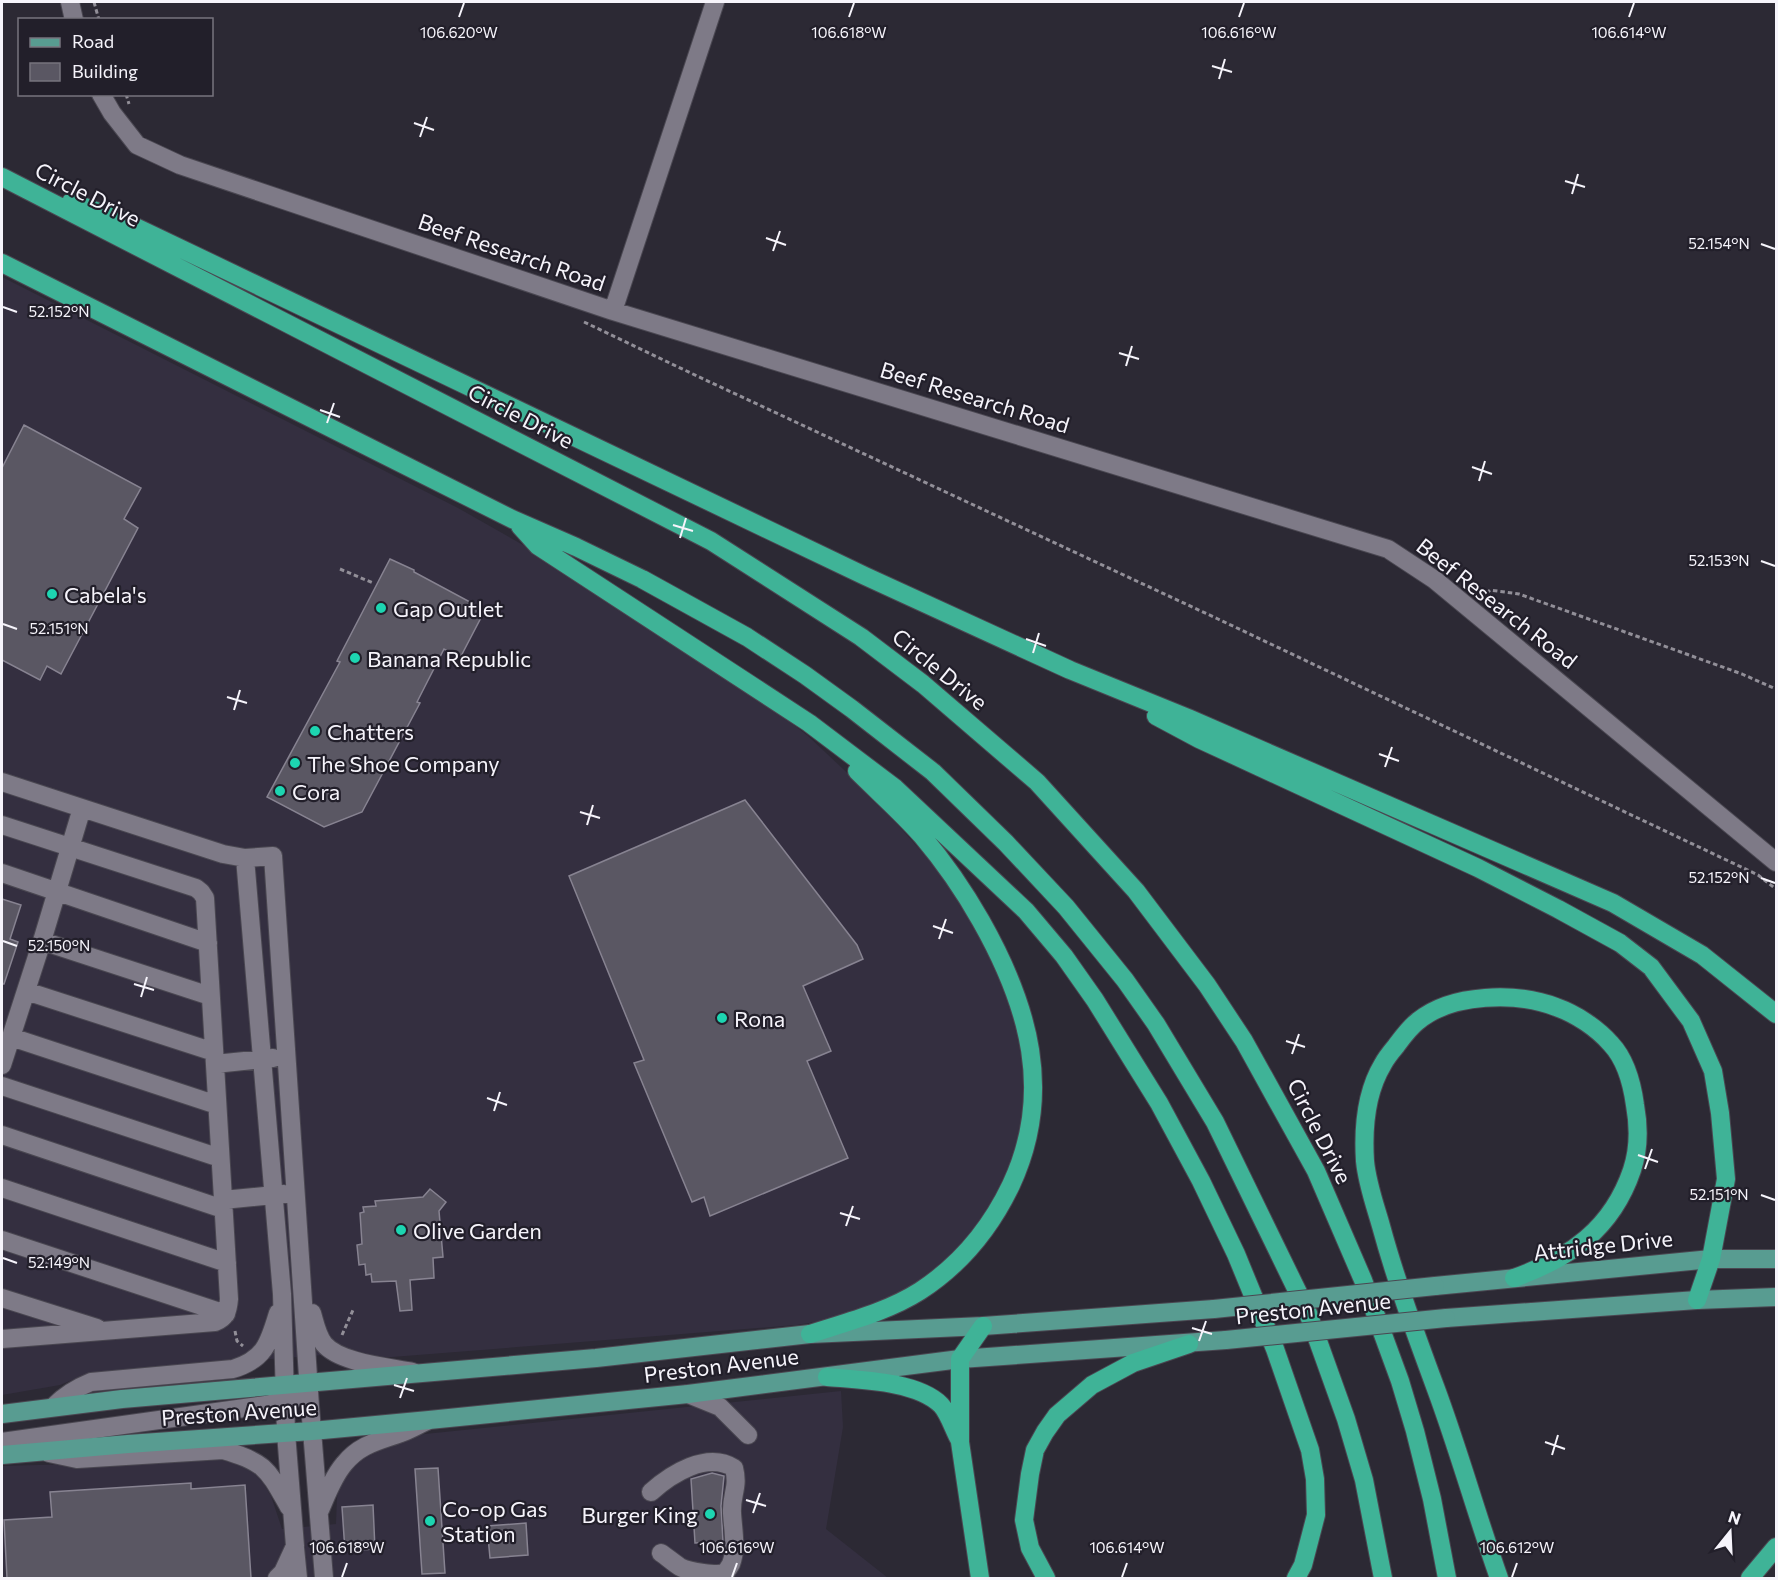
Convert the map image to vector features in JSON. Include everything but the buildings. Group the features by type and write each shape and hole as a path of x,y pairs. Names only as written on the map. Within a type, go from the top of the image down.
{"highway":[{"path":"2,177 123,221 833,561 1070,670 1613,903 1702,955 1776,1014"},
{"name":"Circle Drive","path":"2,177 711,541 861,637 923,684 1037,782 1136,891 1207,986 1244,1041 1316,1171 1362,1280 1400,1381 1432,1499 1447,1578"},
{"path":"2,263 512,519 642,579 747,637 805,675 933,772 1006,843 1036,878 1066,907 1125,980 1156,1024 1215,1122 1308,1313 1346,1419 1364,1480 1383,1578"},
{"path":"512,519 538,546 809,723 895,788 1026,910 1064,956 1095,1000 1159,1103 1201,1181 1236,1254 1275,1349 1310,1450 1315,1479 1316,1515 1303,1565 1296,1578"},
{"path":"1070,670 1199,739 1478,868 1620,943 1651,967 1691,1021 1713,1071 1720,1113 1726,1179 1711,1259 1696,1300"},
{"path":"809,723 920,834 973,906 1004,963 1022,1009 1031,1049 1033,1089 1029,1129 1016,1174 988,1225 966,1254 919,1292 874,1313 810,1334"},
{"path":"1499,1578 1451,1429 1395,1278 1365,1163 1367,1110 1372,1087 1383,1063 1418,1021 1439,1008 1461,1001 1486,998 1530,1000 1555,1006 1576,1015 1611,1043 1623,1061 1633,1088 1638,1142 1634,1165 1627,1185 1614,1207 1580,1246 1542,1268 1514,1278"},
{"path":"980,1578 960,1442 960,1359 983,1326"},
{"path":"1046,1578 1030,1548 1024,1520 1035,1450 1045,1432 1057,1415 1092,1384 1134,1363 1189,1344"},
{"path":"827,1377 895,1384 922,1393 941,1406 960,1442"},
{"path":"1749,1578 1776,1547"}],"main road":[{"name":"Attridge Drive","path":"1435,1286 1711,1259 1776,1259"},
{"name":"Preston Avenue","path":"2,1414 54,1406 285,1393 309,1383 596,1358 810,1334 983,1326 1214,1309 1435,1286"},
{"path":"1696,1300 1776,1297"},
{"name":"Preston Avenue","path":"2,1455 429,1420 688,1394 960,1359 1189,1344 1446,1318 1696,1300"}],"street":[{"path":"70,2 74,18"},
{"path":"613,311 715,2"},
{"name":"Beef Research Road","path":"102,96 112,113 137,145 180,165 613,311 1388,549 1435,580 1776,862"},
{"path":"2,782 223,854 245,858 273,856 324,1578"},
{"path":"2,1065 82,808"},
{"path":"2,825 196,888 205,898 229,1299 226,1314 221,1320 215,1322 2,1339"},
{"path":"245,858 282,1294 286,1433 298,1578"},
{"path":"2,873 208,943"},
{"path":"42,941 210,996"},
{"path":"26,991 214,1058 262,1060 287,1057"},
{"path":"11,1037 217,1105"},
{"path":"2,1086 220,1158"},
{"path":"2,1135 223,1204 295,1192"},
{"path":"2,1188 227,1263"},
{"path":"2,1240 226,1314"},
{"path":"54,1406 77,1388 91,1382 233,1369 247,1365 260,1355 267,1344 278,1314 282,1294"},
{"path":"2,1298 105,1331"},
{"path":"304,1298 319,1334 331,1350 355,1361 421,1373"},
{"path":"2,1442 285,1393"},
{"path":"688,1394 720,1407 748,1435"},
{"path":"318,1514 337,1474 355,1453 383,1438 400,1434 429,1420"},
{"path":"40,1451 77,1459 223,1450 242,1455 259,1464 272,1476 292,1514"},
{"path":"651,1492 677,1472 698,1464 725,1462 734,1468 737,1478 737,1488 732,1497 735,1546 730,1566 726,1572 708,1573 681,1567 661,1553"},
{"path":"277,1578 283,1572 295,1546"}],"path":[{"path":"93,2 98,18"},
{"path":"623,341 1748,870 1776,889"},
{"path":"340,569 373,583"},
{"path":"1469,609 1490,590 1519,594 1742,674 1776,689"},
{"path":"340,1339 353,1310"},
{"path":"226,1314 235,1328 237,1341 244,1347"}],"shaded area":[{"path":"2,277 458,508 539,554 770,706 808,736 876,800 936,868 963,906 1004,982 1024,1040 1026,1105 1012,1169 983,1225 939,1271 886,1302 828,1320 796,1325 392,1357 350,1353 89,1373 60,1385 2,1395"},
{"path":"841,1391 843,1427 826,1529 888,1578 2,1578 2,1466 219,1460 232,1462 255,1474 264,1484 271,1496 282,1529 336,1524 337,1498 346,1468 396,1437"}],"place":[{"name":"Cabela's","path":"52,594"},
{"name":"Gap Outlet","path":"381,608"},
{"name":"Banana Republic","path":"355,658"},
{"name":"Chatters","path":"315,731"},
{"name":"The Shoe Company","path":"295,763"},
{"name":"Cora","path":"280,791"},
{"name":"Rona","path":"722,1018"},
{"name":"Olive Garden","path":"401,1230"},
{"name":"Burger King","path":"710,1514"},
{"name":"Co-op Gas Station","path":"430,1521"}]}
